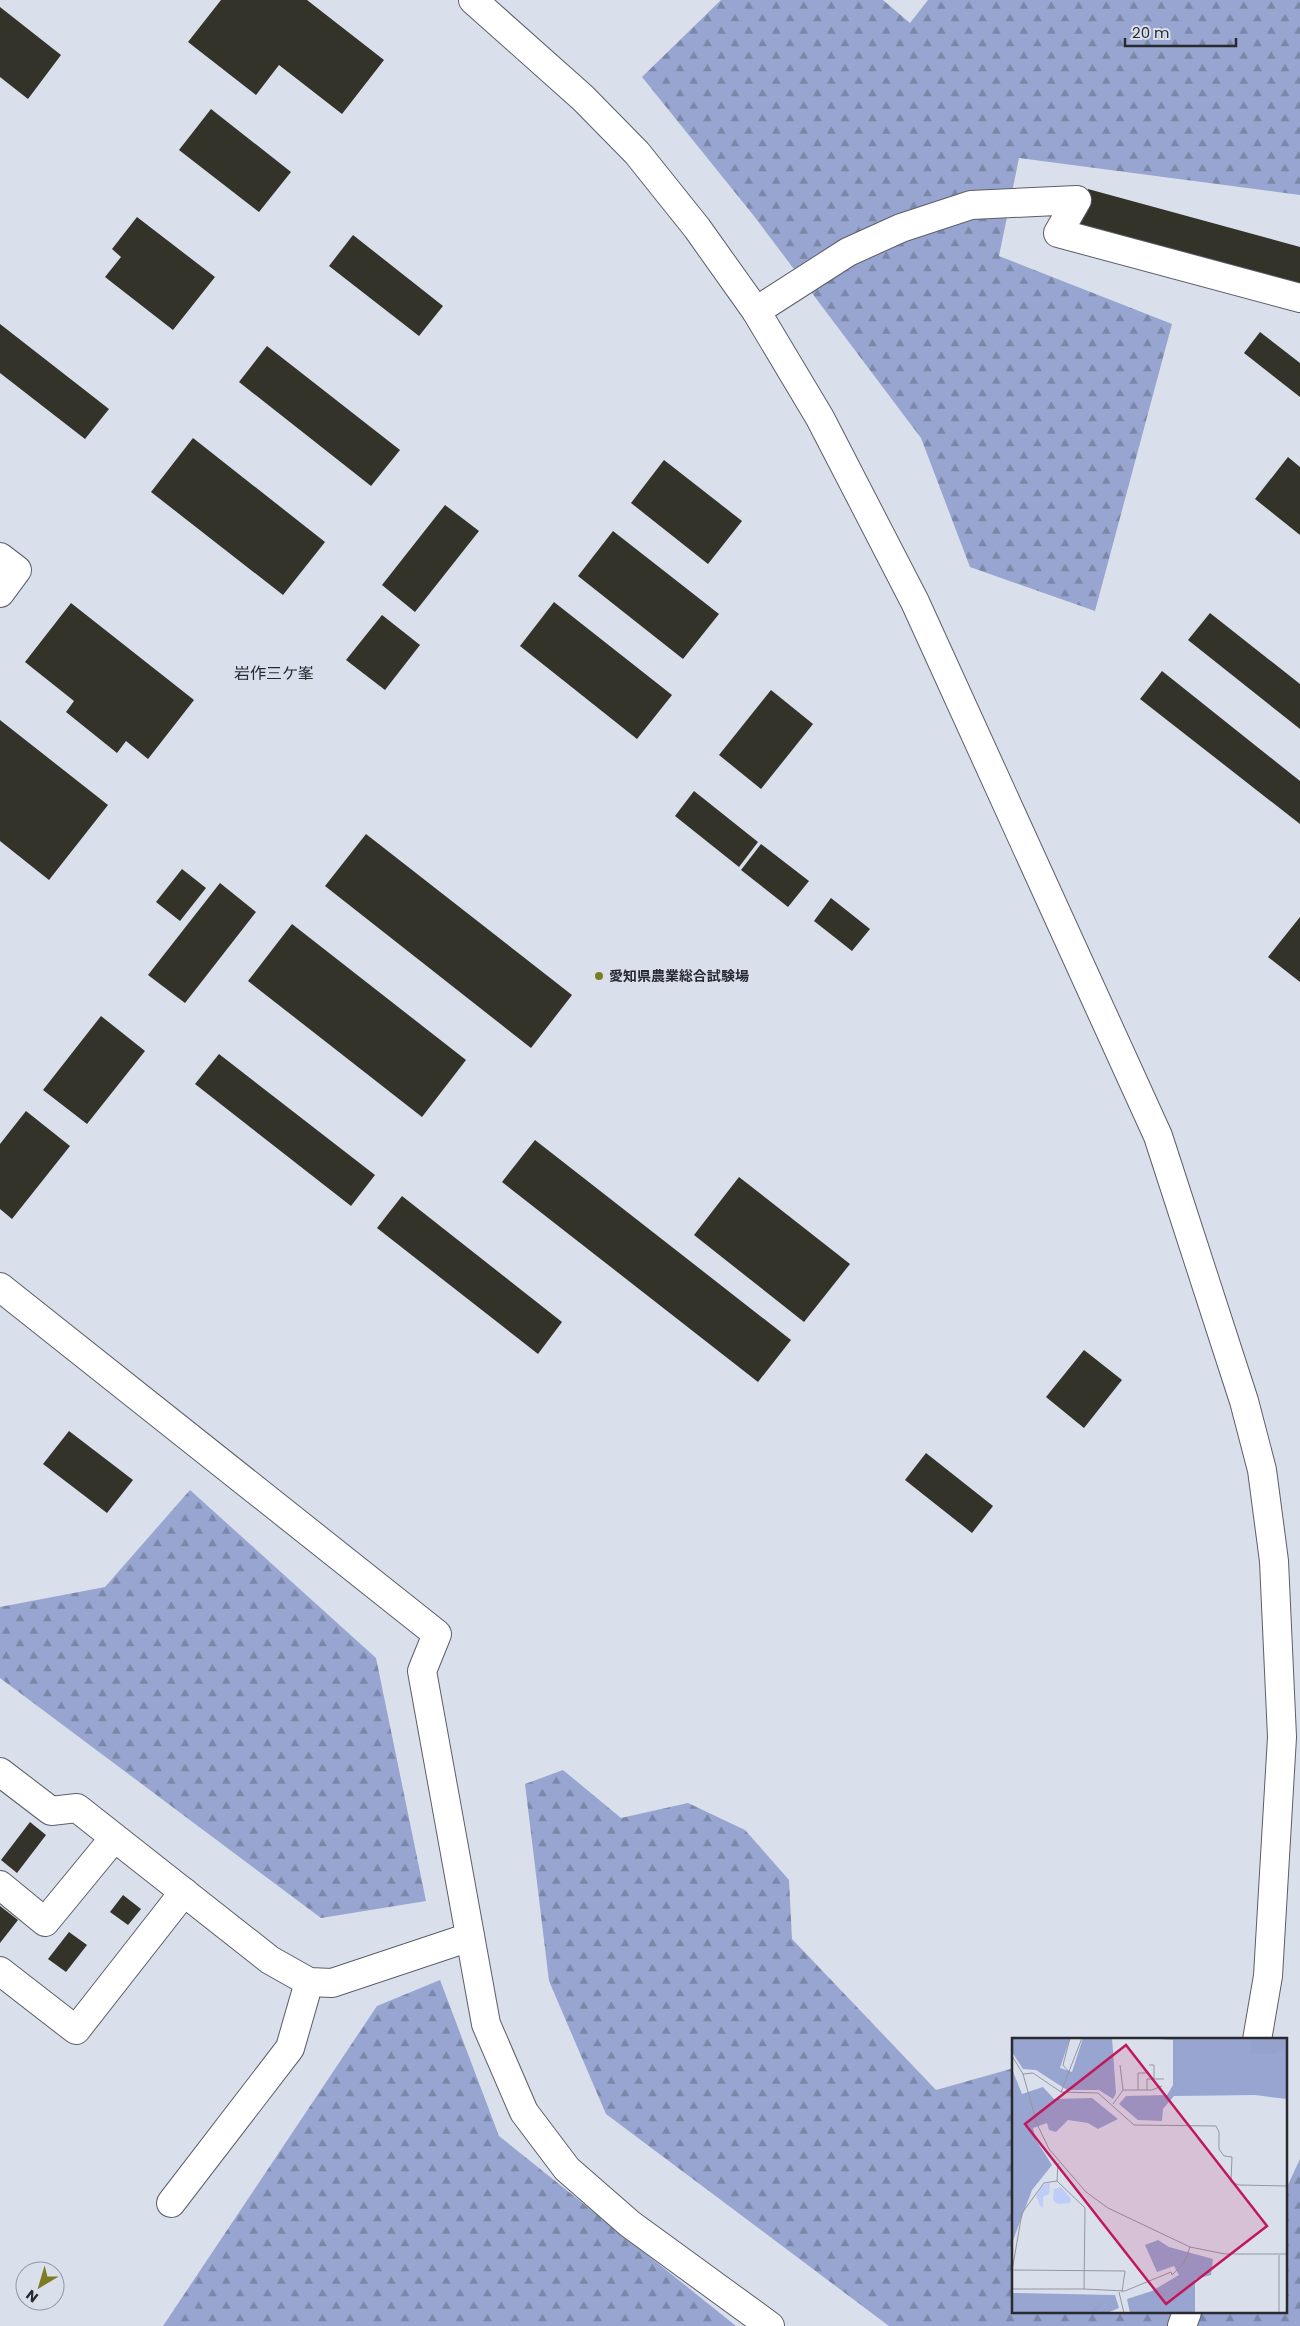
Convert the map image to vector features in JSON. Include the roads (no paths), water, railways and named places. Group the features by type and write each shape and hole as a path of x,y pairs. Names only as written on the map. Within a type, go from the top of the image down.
{"street":[{"path":"473,0 583,98 637,153 697,228 756,311 820,418 915,602 1158,1136 1244,1401 1262,1470 1274,1561 1280,1657 1282,1737 1268,1976 1257,2038"},
{"path":"756,311 848,252 901,228 972,204 1077,200 1058,233 1300,298"},
{"path":"0,557 17,570 0,593"},
{"path":"0,1287 437,1634 422,1671 470,1937 486,2024 524,2112 567,2168 630,2224 770,2326"},
{"path":"0,1772 52,1812 77,1808 270,1960 309,1982 332,1983 470,1937"},
{"path":"1278,1810 1300,1794"},
{"path":"0,1885 45,1922 114,1838"},
{"path":"0,1971 76,2030 184,1892"},
{"path":"171,2203 290,2048 309,1982"},
{"path":"1182,2326 1186,2314"}],"place":[{"name":"愛知県農業総合試験場","path":"599,976"}],"district":[{"name":"岩作三ケ峯","path":"274,673"}]}
